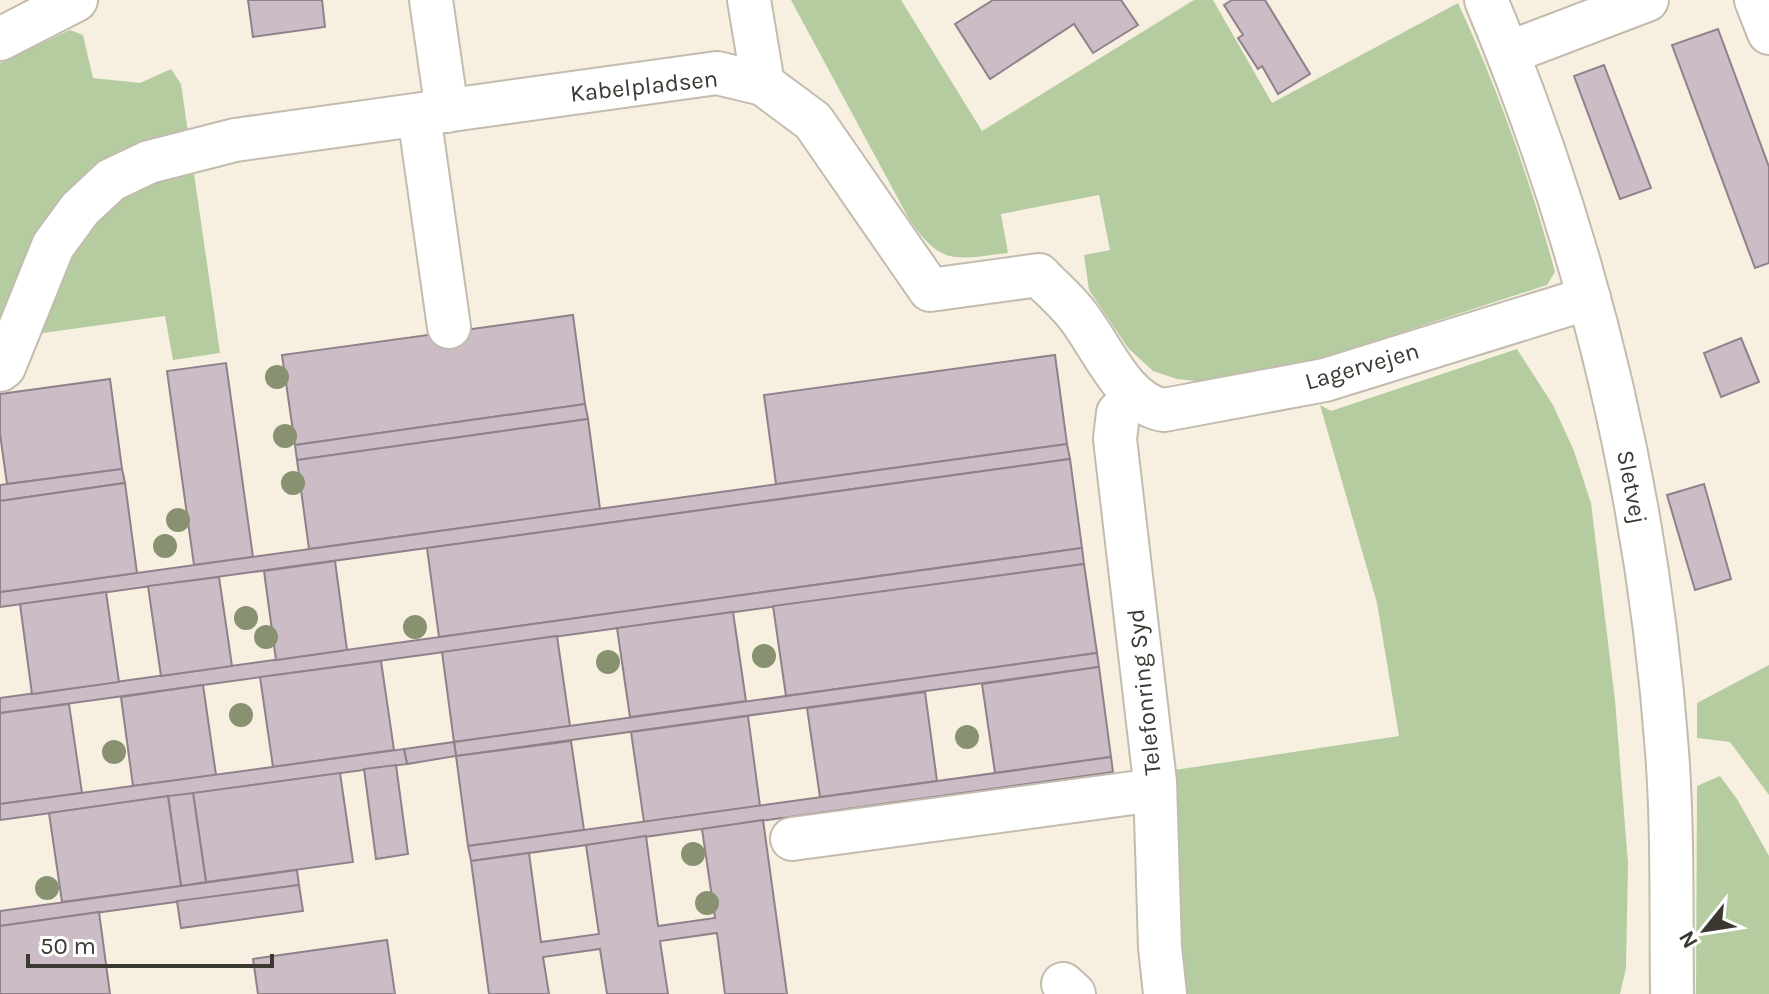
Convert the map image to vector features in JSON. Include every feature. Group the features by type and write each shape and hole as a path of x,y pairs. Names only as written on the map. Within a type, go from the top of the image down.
{"street":[{"path":"0,39 76,0"},
{"path":"431,0 433,113 449,327"},
{"path":"749,0 763,84"},
{"name":"Sletvej","path":"1486,0 1508,53 1567,221 1606,363 1634,495 1659,658 1668,754 1672,994"},
{"path":"1508,53 1647,0"},
{"path":"1756,0 1769,33"},
{"name":"Kabelpladsen","path":"0,370 4,367 53,246 80,209 111,180 149,162 235,140 717,73 763,84 813,121 930,290 1039,275 1075,311 1134,397"},
{"name":"Lagervejen","path":"1134,397 1149,408 1164,410 1325,380 1589,298"},
{"name":"Telefonring Syd","path":"1134,397 1118,413 1115,439 1155,790 1160,947 1155,993"},
{"path":"792,839 1155,790"}],"green space":[{"path":"791,0 901,0 982,131 1194,0 1213,0 1272,103 1458,3 1512,135 1555,272 1547,285 1320,359 1205,382 1177,379 1153,371 1128,348 1089,290 1084,255 1110,250 1099,195 1001,214 1008,253 962,258 941,252 909,219"},
{"path":"70,30 83,35 93,78 140,83 171,69 181,84 220,353 173,360 165,316 0,339 0,63"},
{"path":"1517,349 1553,405 1574,451 1591,503 1615,700 1628,863 1626,968 1620,994 1179,994 1168,771 1399,736 1377,603 1320,405 1331,411"},
{"path":"1769,665 1769,795 1730,742 1697,738 1697,703"},
{"path":"1720,776 1737,799 1769,856 1769,994 1696,994 1697,786"}],"building":[{"path":"248,0 322,0 325,27 253,37"},
{"path":"993,0 1121,0 1138,25 1093,53 1074,24 990,79 955,24"},
{"path":"1232,0 1265,0 1310,74 1278,94 1262,66 1258,69 1238,38 1243,35 1224,5"},
{"path":"1718,29 1769,167 1769,263 1755,268 1672,45"},
{"path":"1604,65 1651,188 1620,199 1574,76"},
{"path":"573,315 585,404 295,445 282,355"},
{"path":"1741,338 1759,382 1721,397 1704,353"},
{"path":"1055,355 1067,444 776,484 764,395"},
{"path":"226,363 253,557 194,565 167,371"},
{"path":"110,379 122,469 7,484 0,434 0,394"},
{"path":"585,404 588,419 297,460 295,445"},
{"path":"588,419 600,509 309,549 297,460"},
{"path":"1067,444 1070,459 0,607 0,592"},
{"path":"1070,459 1082,548 439,637 427,548"},
{"path":"122,469 125,483 0,501 0,485"},
{"path":"125,483 137,573 0,592 0,501"},
{"path":"1704,484 1731,579 1695,590 1667,495"},
{"path":"1082,548 1084,564 0,713 0,698"},
{"path":"335,561 347,650 276,660 264,571"},
{"path":"1084,564 1097,653 786,696 773,606"},
{"path":"219,577 232,666 161,676 148,586"},
{"path":"106,592 119,682 32,694 20,604"},
{"path":"733,612 746,701 630,717 617,628"},
{"path":"557,636 570,726 454,742 442,652"},
{"path":"1097,653 1099,667 456,756 454,742"},
{"path":"381,661 394,750 273,767 260,677"},
{"path":"1099,667 1111,757 995,773 982,684"},
{"path":"203,685 216,775 133,786 121,697"},
{"path":"925,692 937,781 820,797 807,708"},
{"path":"69,704 82,793 0,804 0,713"},
{"path":"748,716 760,806 644,822 631,732"},
{"path":"571,741 584,830 468,846 456,756"},
{"path":"454,742 456,756 407,764 404,749"},
{"path":"404,749 407,764 0,820 0,804"},
{"path":"1111,757 1113,772 471,861 468,846"},
{"path":"396,765 408,854 376,859 364,769"},
{"path":"340,773 353,862 206,882 193,793"},
{"path":"193,793 206,882 181,886 168,796"},
{"path":"168,796 181,886 62,902 49,813"},
{"path":"763,820 787,994 725,994 717,933 660,941 668,994 607,994 600,949 543,957 549,994 489,994 471,861 529,853 541,942 599,934 586,845 646,836 658,926 715,918 702,829"},
{"path":"297,870 299,885 0,926 0,911"},
{"path":"299,885 303,911 181,928 177,901"},
{"path":"99,912 110,994 0,994 0,926"},
{"path":"387,940 395,994 258,994 253,959"}]}
